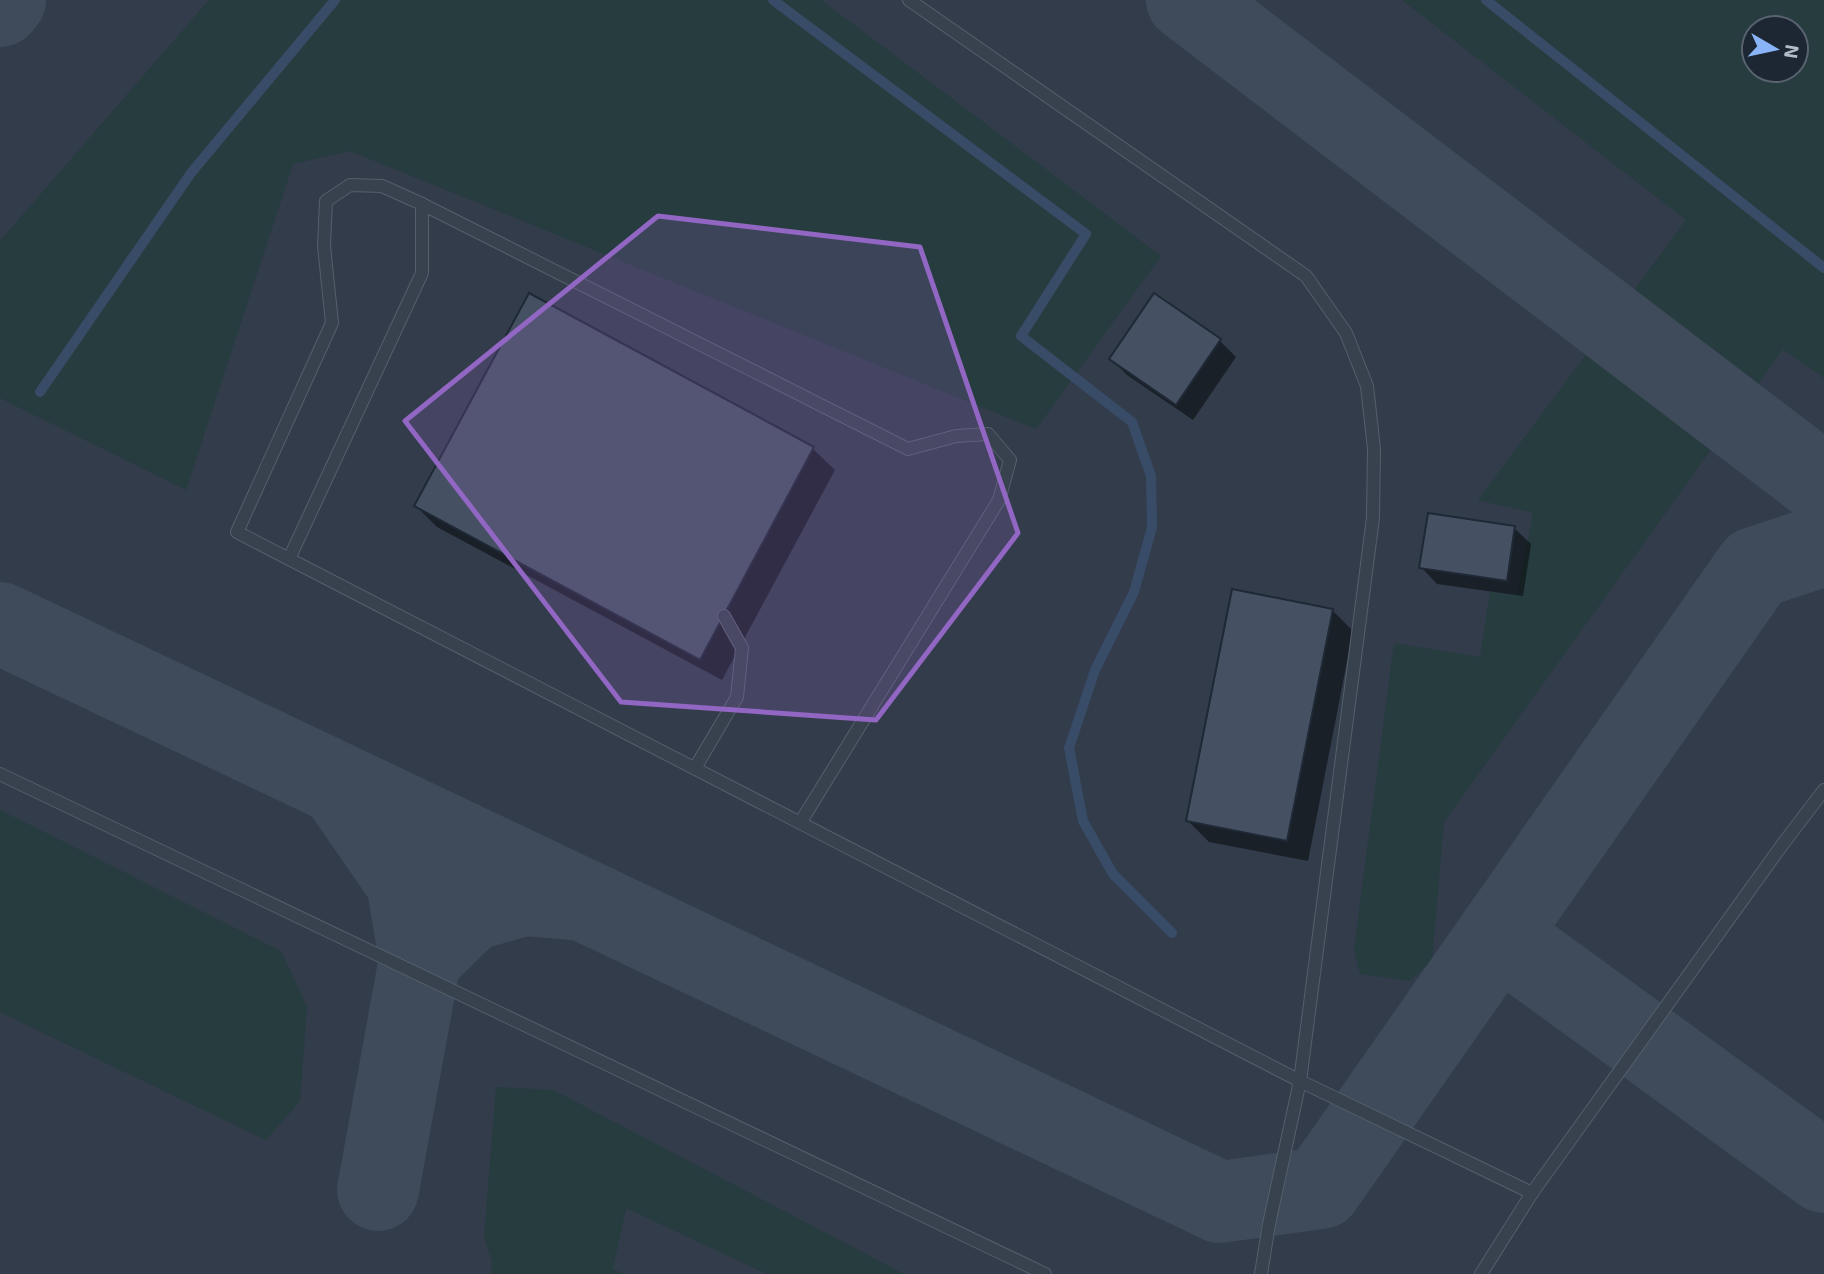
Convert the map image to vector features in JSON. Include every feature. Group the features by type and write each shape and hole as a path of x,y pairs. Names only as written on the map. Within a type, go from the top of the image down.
{"lane":[{"path":"909,0 1307,276 1346,333 1367,386 1374,449 1373,518 1300,1081 1261,1274"},
{"path":"800,823 999,500 1010,460 988,434 956,436 908,449 382,186 350,184 326,201 324,246 332,323 237,532 695,768 800,823 1300,1081 1532,1193"},
{"path":"289,559 422,273 422,204"},
{"path":"695,768 737,697 742,648 724,616"},
{"path":"0,774 1045,1274"},
{"path":"1481,1274 1532,1193 1824,790"}],"highlighted area":[{"path":"658,216 920,247 1018,533 876,720 621,702 405,421"}],"shaded area":[{"path":"0,0 1824,0 1824,1274 0,1274"}],"green space":[{"path":"209,0 821,0 1161,256 1036,429 350,151 293,164 186,490 0,398 0,241"},
{"path":"1402,0 1824,0 1824,378 1783,349 1444,822 1432,960 1410,981 1360,974 1354,949 1394,643 1480,657 1490,592 1517,595 1533,513 1478,500 1686,220"},
{"path":"0,810 281,951 307,1007 300,1101 266,1140 0,1012"},
{"path":"496,1087 553,1090 904,1274 767,1274 626,1208 613,1269 624,1274 491,1274 492,1263 484,1236"}],"building":[{"path":"529,293 814,447 700,660 414,506"},
{"path":"1154,293 1221,339 1176,405 1109,359"},
{"path":"1428,513 1515,526 1507,581 1419,568"},
{"path":"1232,589 1333,609 1287,841 1186,821"}],"waterway":[{"path":"40,392 191,173 335,0"},
{"path":"773,0 1086,234 1021,336 1132,422 1151,476 1152,527 1134,592 1095,670 1069,748 1083,821 1113,874 1172,933"},
{"path":"1486,0 1824,268"}],"taxiway":[{"path":"0,6 5,0"},
{"path":"1187,0 1824,485"},
{"path":"0,623 1220,1202 1321,1188 1755,568 1824,545"},
{"path":"340,785 407,882 420,959"},
{"path":"378,1190 420,959 470,910 524,895 583,900"},
{"path":"1498,935 1824,1172"}]}
